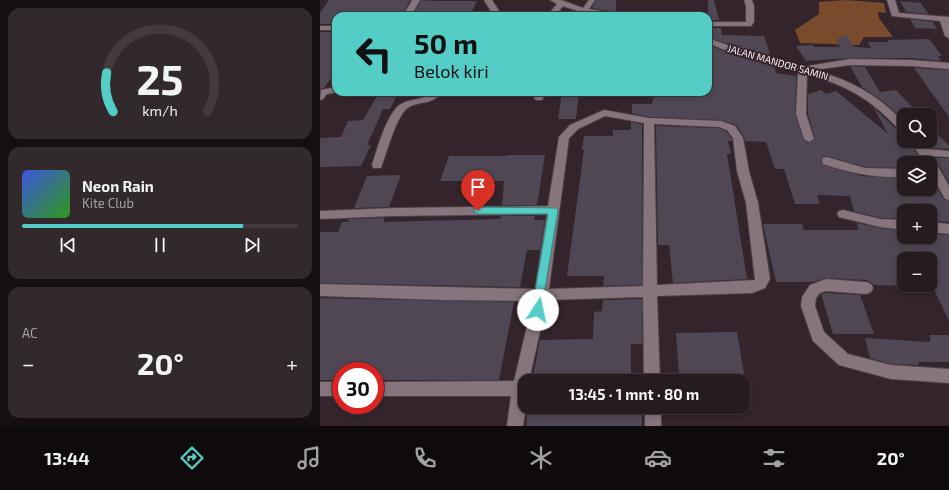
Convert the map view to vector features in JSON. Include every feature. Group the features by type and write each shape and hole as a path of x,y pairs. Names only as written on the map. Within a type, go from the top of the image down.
{"street":[{"path":"409,12 416,0"},
{"path":"488,0 496,12"},
{"path":"554,0 584,11 591,12"},
{"path":"712,24 748,24 750,22 750,13 748,0"},
{"path":"891,0 897,15 946,19 949,36"},
{"path":"584,11 592,1"},
{"path":"554,12 562,3"},
{"path":"320,20 325,20 320,27"},
{"path":"320,27 332,28"},
{"name":"JALAN MANDOR SAMIN","path":"712,42 735,52 832,78 861,91 882,106 897,122"},
{"path":"809,139 801,114 803,69 850,62 911,63 949,66"},
{"path":"320,97 324,92 332,91"},
{"path":"377,165 399,110 409,104 429,100 433,96"},
{"path":"320,290 442,294 541,295 752,287 760,284 763,279 752,203 738,138 732,128 721,124 649,121 604,113 588,119 564,136 541,295 523,374"},
{"path":"649,121 652,374"},
{"path":"921,148 926,156"},
{"path":"924,152 949,154"},
{"path":"827,161 850,170 870,174 897,173"},
{"path":"937,178 949,196"},
{"path":"320,215 394,212 553,210"},
{"path":"843,214 880,223 897,224"},
{"path":"937,228 949,229"},
{"path":"866,288 826,286 814,289 809,297 808,306 818,336 844,360 891,372 949,376"},
{"path":"384,389 518,388"},
{"path":"320,389 332,389"},
{"path":"514,426 518,401"},
{"path":"652,414 653,426"}],"shaded area":[{"path":"846,0 884,3 886,13 878,12 879,18 893,37 864,37 859,45 800,43 795,30 819,14 819,2"}],"building":[{"path":"329,0 410,0 404,12 332,12 332,24 320,24 320,13"},
{"path":"421,0 477,1 472,12 415,12"},
{"path":"596,0 616,0 616,12 592,8"},
{"path":"708,0 714,0 719,20 712,20 712,12 708,12"},
{"path":"900,1 921,3 928,14 906,12"},
{"path":"910,19 933,22 937,29 915,28"},
{"path":"712,28 721,28 722,35 764,36 771,58 712,38"},
{"path":"320,32 332,32 332,77 324,88 320,89"},
{"path":"846,34 854,47 871,48 868,42 929,39 942,56 938,56 941,61 911,58 850,58 806,61 796,46 813,45 814,47 840,47 836,40"},
{"path":"712,46 741,57 774,66 776,73 796,76 795,114 803,139 808,143 815,139 808,114 808,94 821,90 826,94 836,91 888,134 873,107 897,130 897,148 913,148 919,156 897,156 897,168 865,167 827,156 822,158 822,164 862,176 897,178 897,196 937,196 938,189 944,200 949,201 949,222 937,221 937,204 897,204 897,218 880,218 854,211 850,196 817,195 820,204 795,204 784,169 775,169 766,142 745,141 736,125 721,120 649,117 632,113 632,104 652,104 654,96 712,96"},
{"path":"850,66 865,67 880,92 896,90 913,108 897,108 897,114 885,103 862,87"},
{"path":"914,68 949,70 949,117"},
{"path":"377,96 396,96 390,109 383,109 367,145 371,145 361,166 320,167 320,138 341,137 348,121 363,120"},
{"path":"561,96 579,96 576,119 558,119"},
{"path":"631,122 642,124 642,285 603,286 604,276 567,276 584,150 582,150 584,136 613,136 613,130 631,130"},
{"path":"656,126 719,128 726,131 732,139 732,141 728,141 731,154 727,154 747,279 673,283 669,245 658,245"},
{"path":"937,133 949,146 949,149 928,148 937,148"},
{"path":"545,155 537,205 502,205 504,181 440,181 449,156"},
{"path":"937,158 949,158 949,183 937,162"},
{"path":"401,175 389,207 354,208 367,176"},
{"path":"501,216 535,216 534,220 545,220 540,250 527,250 520,287 320,283 320,232 338,232 342,222 348,222 349,219 384,218 384,222 500,219"},
{"path":"857,223 897,230 897,244 937,244 937,234 949,235 949,321 935,292 937,292 937,252 897,252 897,286 873,285 866,280 826,278 813,282 776,282 763,224 802,224 804,230 858,230"},
{"path":"821,294 860,295 874,334 833,334"},
{"path":"320,298 514,302 499,380 384,380 384,362 332,362 332,380 320,380"},
{"path":"642,299 642,344 631,344 631,374 533,374 540,340 593,339 594,312 602,311 603,300"},
{"path":"737,332 744,374 679,374 676,333"},
{"path":"930,335 949,335 949,362 918,362 919,365 891,364 870,358 865,338 930,342"},
{"path":"527,414 642,414 642,426 526,426"}],"route":[{"path":"478,211 553,210 538,310"}]}
